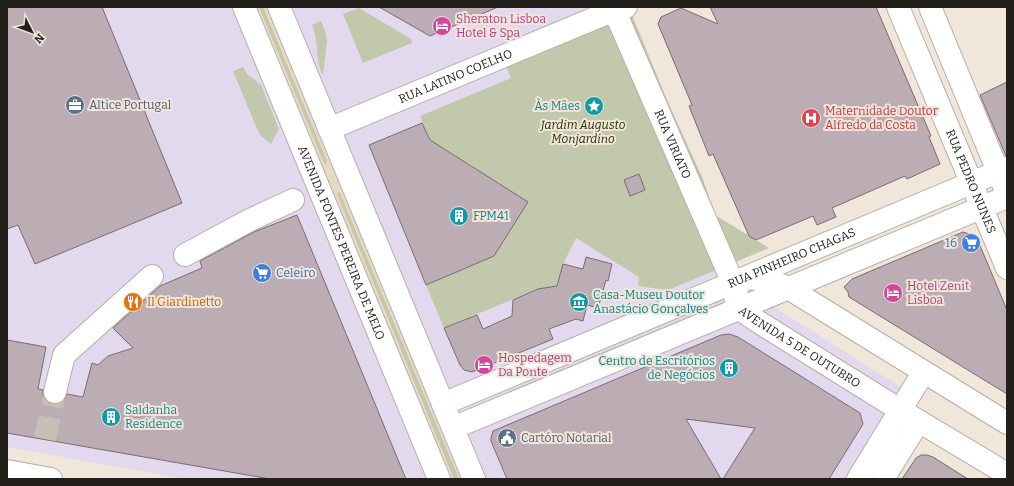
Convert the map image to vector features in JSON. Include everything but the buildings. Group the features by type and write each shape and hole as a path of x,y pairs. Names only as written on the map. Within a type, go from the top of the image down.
{"street":[{"name":"AVENIDA FONTES PEREIRA DE MELO","path":"244,7 436,476"},
{"path":"279,7 474,479"},
{"name":"RUA PEDRO NUNES","path":"898,7 1007,268"},
{"path":"930,7 1003,170 1007,192"},
{"name":"RUA LATINO COELHO","path":"329,129 582,15 616,8"},
{"name":"RUA VIRIATO","path":"616,8 619,21 737,281"},
{"name":"RUA PINHEIRO CHAGAS","path":"443,404 1003,170"},
{"path":"453,428 1007,197"},
{"path":"185,255 248,221 293,200"},
{"path":"55,392 64,355 152,276"},
{"path":"737,281 751,278 773,281 788,288 1007,424"},
{"name":"AVENIDA 5 DE OUTUBRO","path":"737,281 735,298 737,305 739,309 757,322 1007,474"},
{"path":"858,479 923,372"},
{"path":"883,479 919,421"},
{"path":"16,474 51,479"}],"shaded area":[{"path":"7,7 624,7 739,285 904,389 847,479 185,479 7,447"},
{"path":"248,7 275,7 470,479 443,479"}],"green space":[{"path":"259,7 263,7 327,161 326,164 324,163"},
{"path":"359,8 411,39 412,43 363,63 343,14"},
{"name":"Jardim Augusto Monjardino","path":"630,10 667,100 703,179 715,215 769,248 668,290 638,286 639,277 576,238 563,264 557,286 538,289 444,328 426,285 480,262 470,237 496,253 528,202 446,151 438,161 420,116 511,78 506,67"},
{"path":"321,21 327,41 323,75 318,62 316,37 312,25"},
{"path":"243,67 247,74 261,85 279,129 271,144 261,136 257,129 233,71"},
{"path":"339,192 459,479 454,479 337,194"}],"tunnel":[{"path":"45,439 55,392"}],"place":[{"name":"Sheraton Lisboa Hotel & Spa","path":"442,26"},
{"name":"Altice Portugal","path":"75,105"},
{"name":"Às Mães","path":"594,106"},
{"name":"Maternidade Doutor Alfredo da Costa","path":"811,118"},
{"name":"FPM41","path":"459,216"},
{"name":"16","path":"971,243"},
{"name":"Celeiro","path":"262,273"},
{"name":"Hotel Zenit Lisboa","path":"893,293"},
{"name":"Il Giardinetto","path":"133,302"},
{"name":"Casa-Museu Doutor Anastácio Gonçalves","path":"579,302"},
{"name":"Hospedagem Da Ponte","path":"484,365"},
{"name":"Centro de Escritórios de Negócios","path":"729,368"},
{"name":"Saldanha Residence","path":"111,417"},
{"name":"Cartóro Notarial","path":"507,438"}]}
